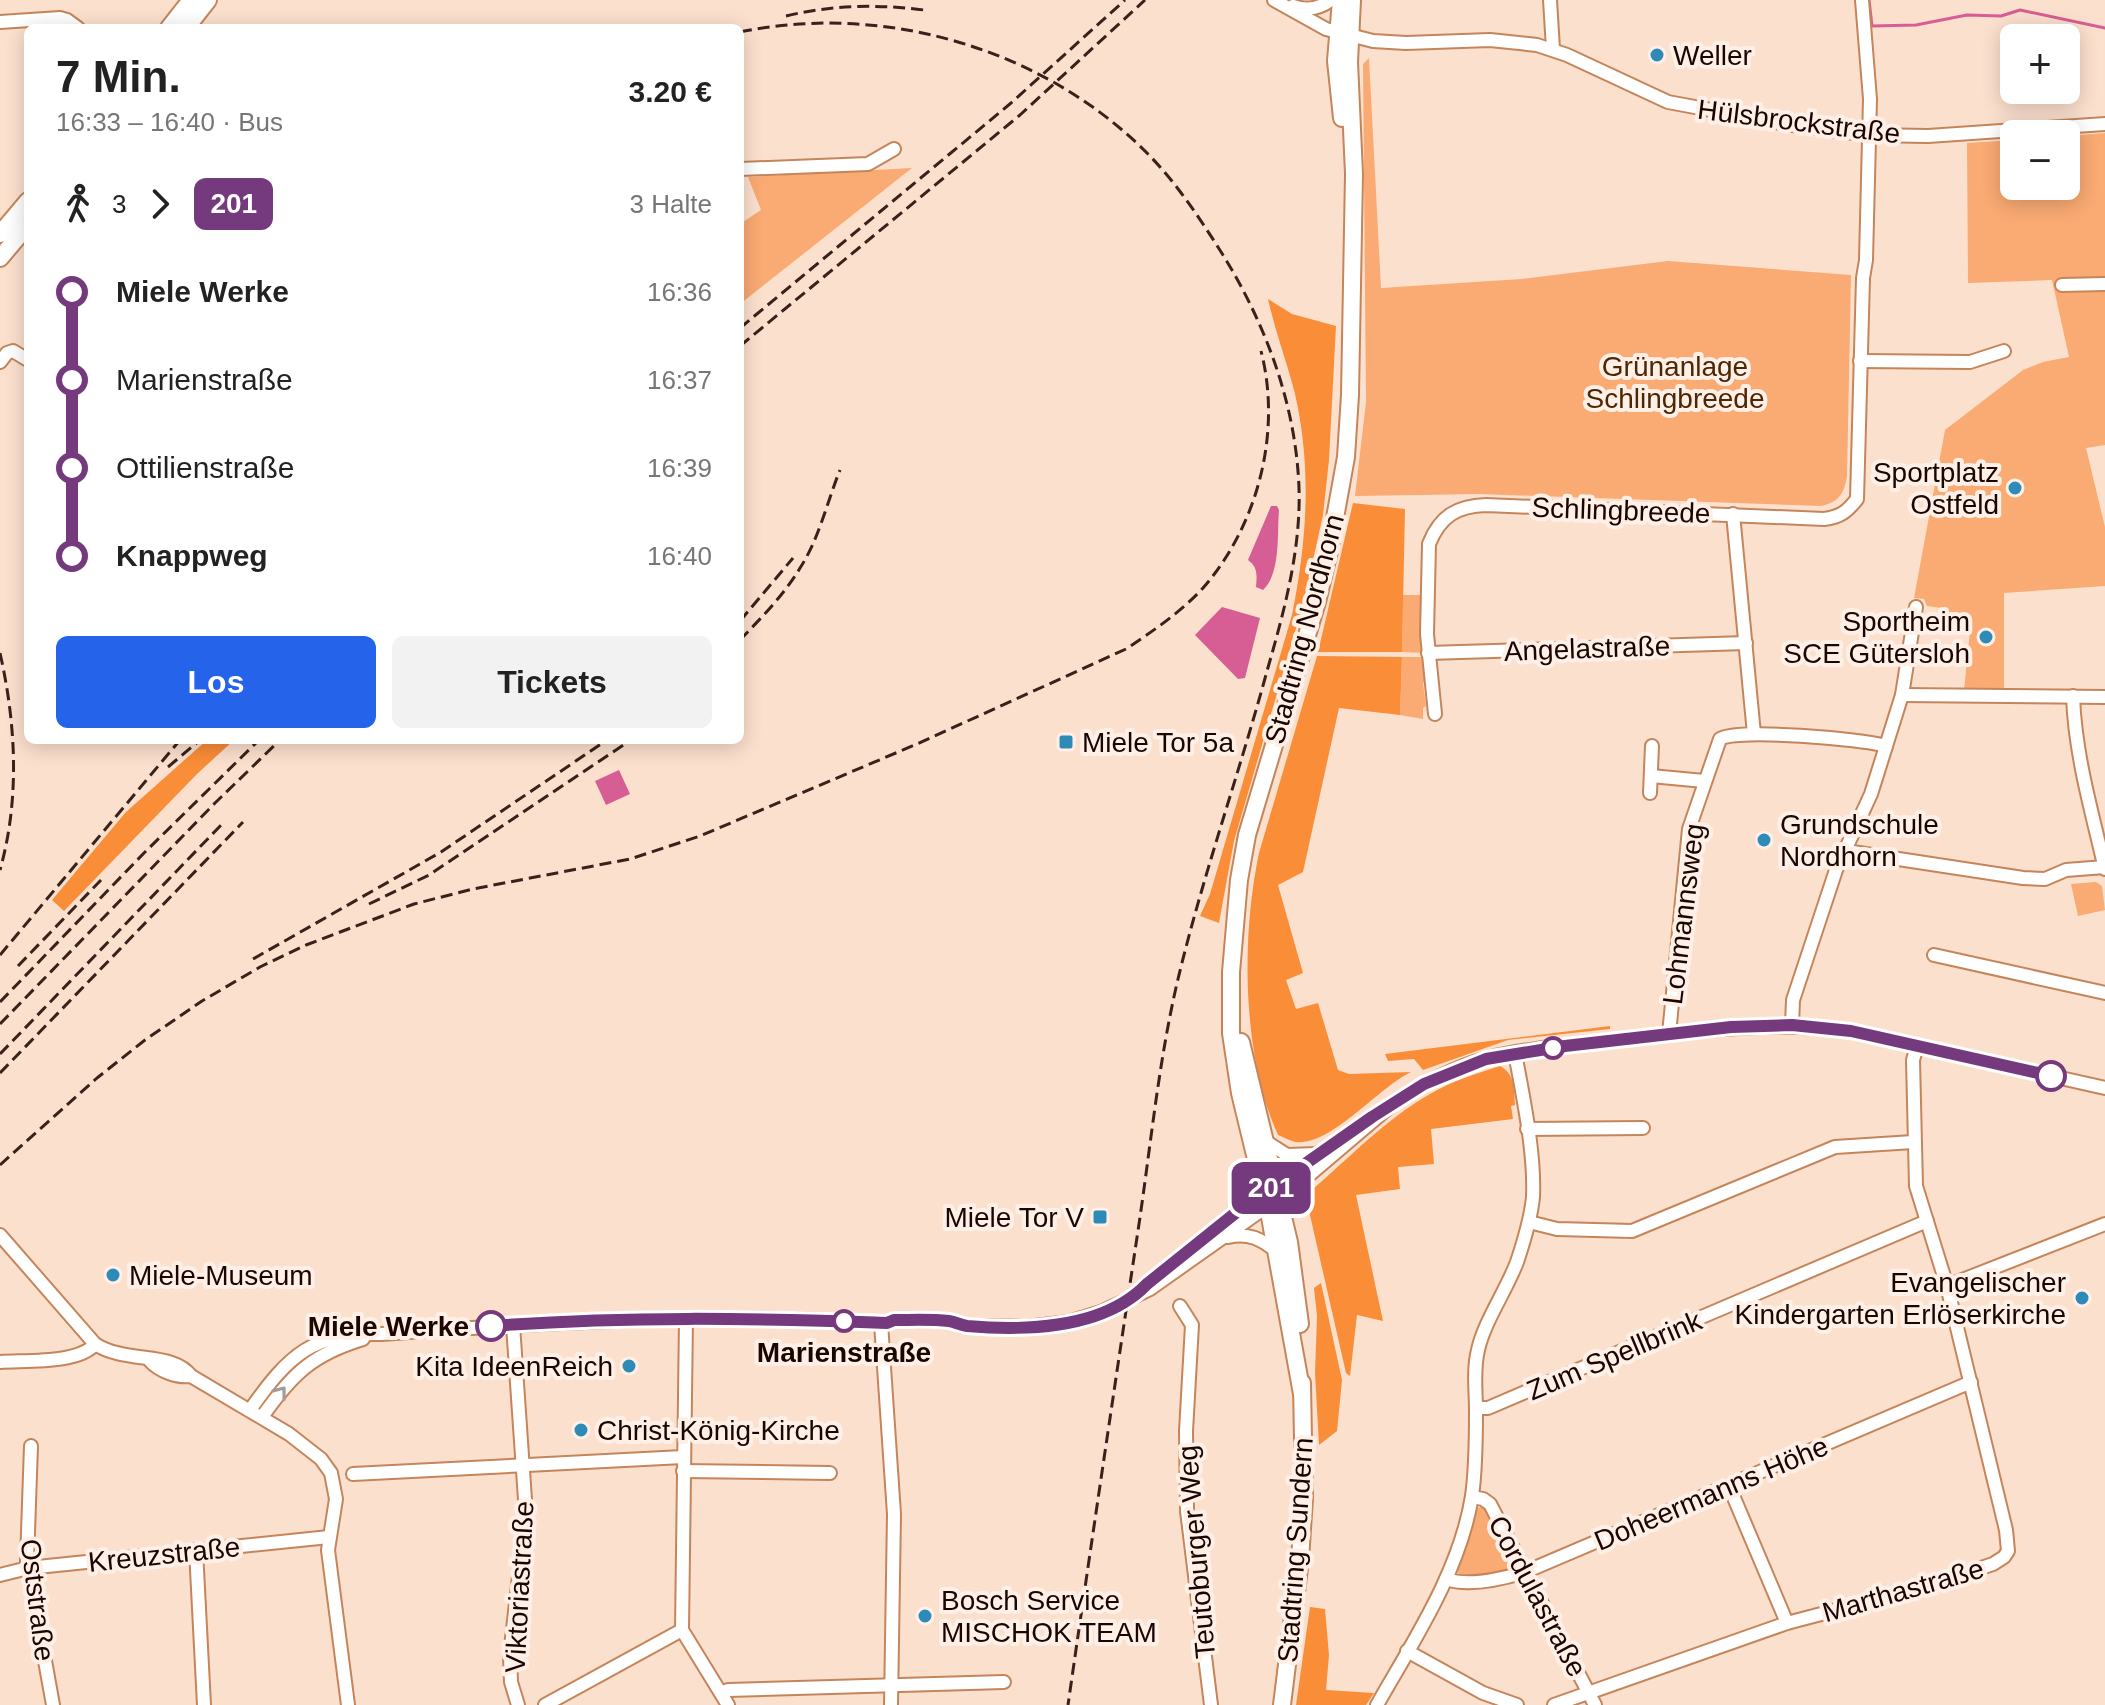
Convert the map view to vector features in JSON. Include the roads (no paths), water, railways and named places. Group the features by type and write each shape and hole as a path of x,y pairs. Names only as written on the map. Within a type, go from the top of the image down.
{"main road":[{"path":"172,24 191,0"},
{"path":"189,24 208,0"},
{"name":"Stadtring Nordhorn","path":"1341,0 1345,34"},
{"name":"Stadtring Nordhorn","path":"1271,1195 1240,1093 1231,1033 1231,972 1239,880 1247,835 1317,602 1346,457 1350,395 1351,249 1336,71 1352,0"},
{"path":"0,234 24,206"},
{"path":"0,258 24,230"},
{"name":"Stadtring Nordhorn","path":"1231,1006 1265,1141 1271,1195"},
{"name":"Stadtring Sundern","path":"1271,1195 1277,1252 1302,1394"},
{"name":"Stadtring Sundern","path":"1271,1195 1298,1295 1302,1394 1304,1498 1300,1560 1282,1705"}],"street":[{"path":"1276,0 1309,9 1331,0"},
{"name":"Hülsbrockstraße","path":"1276,0 1307,20 1345,34 1406,43 1505,41 1553,49 1684,107 1870,135 1928,136 2105,124"},
{"path":"1550,0 1553,49"},
{"name":"Schlingbreede","path":"1435,714 1428,653 1429,544 1442,520 1459,508 1486,505 1824,519 1837,517 1857,499 1870,135 1862,0"},
{"path":"0,22 60,18 72,24"},
{"path":"744,169 868,164 894,149"},
{"path":"2062,285 2105,284"},
{"path":"0,362 13,351 24,358"},
{"path":"1860,361 1970,362 2004,351"},
{"path":"1733,514 1754,734"},
{"path":"1792,1025 1793,1000 1836,870 1871,794 1902,695 1916,607"},
{"name":"Angelastraße","path":"1428,653 1746,643"},
{"path":"1902,695 2105,697"},
{"path":"1846,851 2023,878 2045,879 2066,870 2105,868 2076,742 2073,696"},
{"name":"Lohmannsweg","path":"1669,1034 1689,829 1720,739 1726,734 1754,734 1886,746"},
{"path":"1650,793 1652,746"},
{"path":"1651,776 1704,781"},
{"path":"1934,955 2105,993"},
{"path":"1214,1244 1320,1154 1393,1104 1452,1071 1515,1053 1742,1026 1792,1025 1851,1031 2105,1088"},
{"path":"1917,1046 1913,1060 1916,1186 1947,1286 1971,1382"},
{"path":"1377,1705 1446,1579 1472,1497 1477,1351 1517,1261 1529,1222 1532,1175 1515,1053"},
{"path":"1135,1296 1147,1284 1271,1195 1337,1153 1393,1104"},
{"path":"1527,1129 1643,1128"},
{"path":"1265,1141 1287,1155 1320,1154"},
{"path":"1529,1222 1557,1229 1632,1231 1835,1147 1913,1142"},
{"name":"Zum Spellbrink","path":"1476,1408 1488,1408 1927,1221"},
{"path":"1947,1286 2105,1224"},
{"path":"250,1410 285,1365 307,1348 333,1337 603,1319 950,1321 964,1326 1026,1327 1069,1322 1101,1312 1135,1296 1230,1236 1246,1235 1262,1241 1277,1252"},
{"path":"2,1241 95,1344 114,1354 150,1361 159,1358 186,1369 191,1376 262,1417 307,1446 321,1459 331,1473 336,1499 328,1550 348,1705"},
{"name":"Teutoburger Weg","path":"1180,1306 1192,1325 1186,1431 1187,1511 1211,1705"},
{"path":"686,1318 682,1630 728,1705"},
{"path":"884,1323 894,1514 891,1705"},
{"name":"Viktoriastraße","path":"513,1325 526,1529 510,1656 511,1682 518,1705"},
{"path":"262,1417 300,1369 314,1359 336,1347 382,1334"},
{"path":"0,1362 76,1356 88,1352 95,1344"},
{"name":"Doheermanns Höhe","path":"1446,1579 1486,1580 1525,1572 1971,1382"},
{"name":"Marthastraße","path":"1554,1705 1592,1700 1613,1683 1787,1623 1924,1587 1993,1564 2004,1557 2009,1544 1971,1382"},
{"name":"Oststraße","path":"31,1446 28,1568 53,1705"},
{"path":"353,1474 523,1466 683,1464 830,1473"},
{"name":"Marthastraße","path":"1729,1486 1787,1623"},
{"name":"Cordulastraße","path":"1472,1497 1490,1504 1592,1700"},
{"name":"Kreuzstraße","path":"0,1575 28,1568 329,1537"},
{"path":"196,1550 204,1705"},
{"path":"545,1705 682,1630"},
{"path":"1407,1651 1483,1693 1517,1705"},
{"path":"721,1693 728,1690 1004,1682"}],"waterway":[{"path":"1869,0 1872,26 1916,25 1967,15 2001,16 2020,10 2105,28"}],"railway":[{"path":"744,325 1011,103 1125,0"},
{"path":"744,343 1020,115 1145,0"},
{"path":"786,16 855,7 924,10"},
{"path":"744,31 795,24 850,24 906,30 960,42 1012,62 1062,87 1108,118 1170,178 1223,255 1265,338 1292,426 1299,488 1294,558 1273,649 1199,901 1171,1009 1068,1705"},
{"path":"0,1165 97,1078 145,1040 202,1001 260,967 306,945 414,904 473,889 630,859 700,836 917,744 1126,649 1166,621 1203,588 1238,536 1251,507 1266,445 1269,413 1261,351"},
{"path":"744,636 780,597 807,557 840,470"},
{"path":"744,616 793,558"},
{"path":"0,653 10,707 14,762 11,816 0,870"},
{"path":"0,955 177,744"},
{"path":"168,767 195,744"},
{"path":"0,1002 255,744"},
{"path":"0,1024 276,744"},
{"path":"253,959 441,852 601,744"},
{"path":"369,904 429,875 625,744"},
{"path":"0,1054 224,822"},
{"path":"0,1073 243,822"},
{"path":"18,966 101,880"}],"place":[{"name":"Weller","path":"1657,55"},
{"name":"Sportplatz Ostfeld","path":"2015,488"},
{"name":"Sportheim SCE Gütersloh","path":"1986,637"},
{"name":"Miele Tor 5a","path":"1066,742"},
{"name":"Grundschule Nordhorn","path":"1764,840"},
{"name":"Miele Tor V","path":"1100,1217"},
{"name":"Miele-Museum","path":"113,1275"},
{"name":"Evangelischer Kindergarten Erlöserkirche","path":"2082,1298"},
{"name":"Marienstraße","path":"844,1321"},
{"name":"Miele Werke","path":"491,1326"},
{"name":"Kita IdeenReich","path":"629,1366"},
{"name":"Christ-König-Kirche","path":"581,1430"},
{"name":"Bosch Service MISCHOK TEAM","path":"925,1616"}],"park label":[{"name":"Grünanlage Schlingbreede","path":"1675,382"}]}
